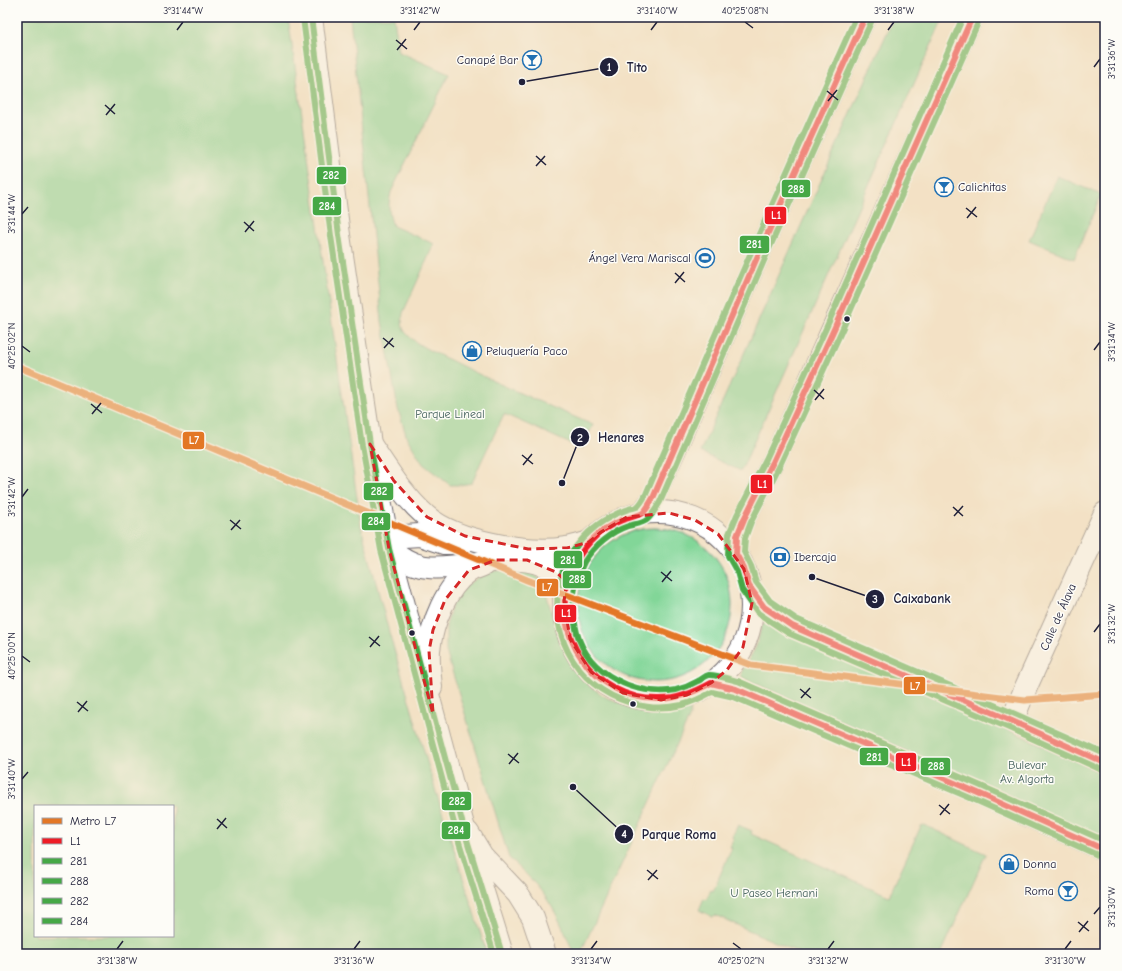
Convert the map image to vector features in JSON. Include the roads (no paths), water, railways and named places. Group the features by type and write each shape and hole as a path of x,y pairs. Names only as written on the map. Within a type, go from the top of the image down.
{"street":[{"path":"311,17 339,235 370,444 388,546 462,824 502,954"},
{"path":"642,514 653,498 675,449 762,246 865,17"},
{"path":"736,554 737,536 744,519 773,462 971,17"},
{"path":"370,444 394,481 426,517 444,528 465,536 495,552"},
{"path":"656,512 683,516 707,526 718,534 736,554 744,569 752,603 751,620 743,647 727,670 711,684 700,690 687,695 661,700 642,698 623,693 606,684 591,672 579,656 570,639 564,601 567,582 576,560 589,542 613,523 627,517 642,514 656,512"},
{"name":"Calle de Álava","path":"1012,721 1105,513"},
{"path":"388,546 404,536 420,535 444,543 495,552 540,563 556,572 567,582"},
{"path":"388,546 407,561 422,567 444,567 495,552 567,548 589,542"},
{"path":"433,714 429,650 437,616 454,585 469,570 495,552"},
{"path":"749,586 764,607 792,626 1105,763"},
{"path":"711,684 736,689 758,698 978,793 1105,850"},
{"path":"462,824 482,856 518,894 533,918 545,954"}],"metro line":[{"name":"L7","path":"17,366 527,580 751,665 1025,700 1105,694"}],"place":[{"name":"Canapé Bar","path":"532,60"},
{"name":"Tito","path":"522,82"},
{"name":"Calichitas","path":"944,187"},
{"name":"Ángel Vera Mariscal","path":"705,258"},
{"name":"Peluquería Paco","path":"472,351"},
{"name":"Henares","path":"562,483"},
{"name":"Ibercaja","path":"780,557"},
{"name":"Caixabank","path":"812,577"},
{"name":"Parque Roma","path":"573,787"},
{"name":"Donna","path":"1009,864"},
{"name":"Roma","path":"1068,891"}],"park label":[{"name":"Parque Lineal","path":"450,414"},
{"name":"Bulevar Av. Algorta","path":"1027,772"},
{"name":"U Paseo Hernani","path":"774,893"}]}
